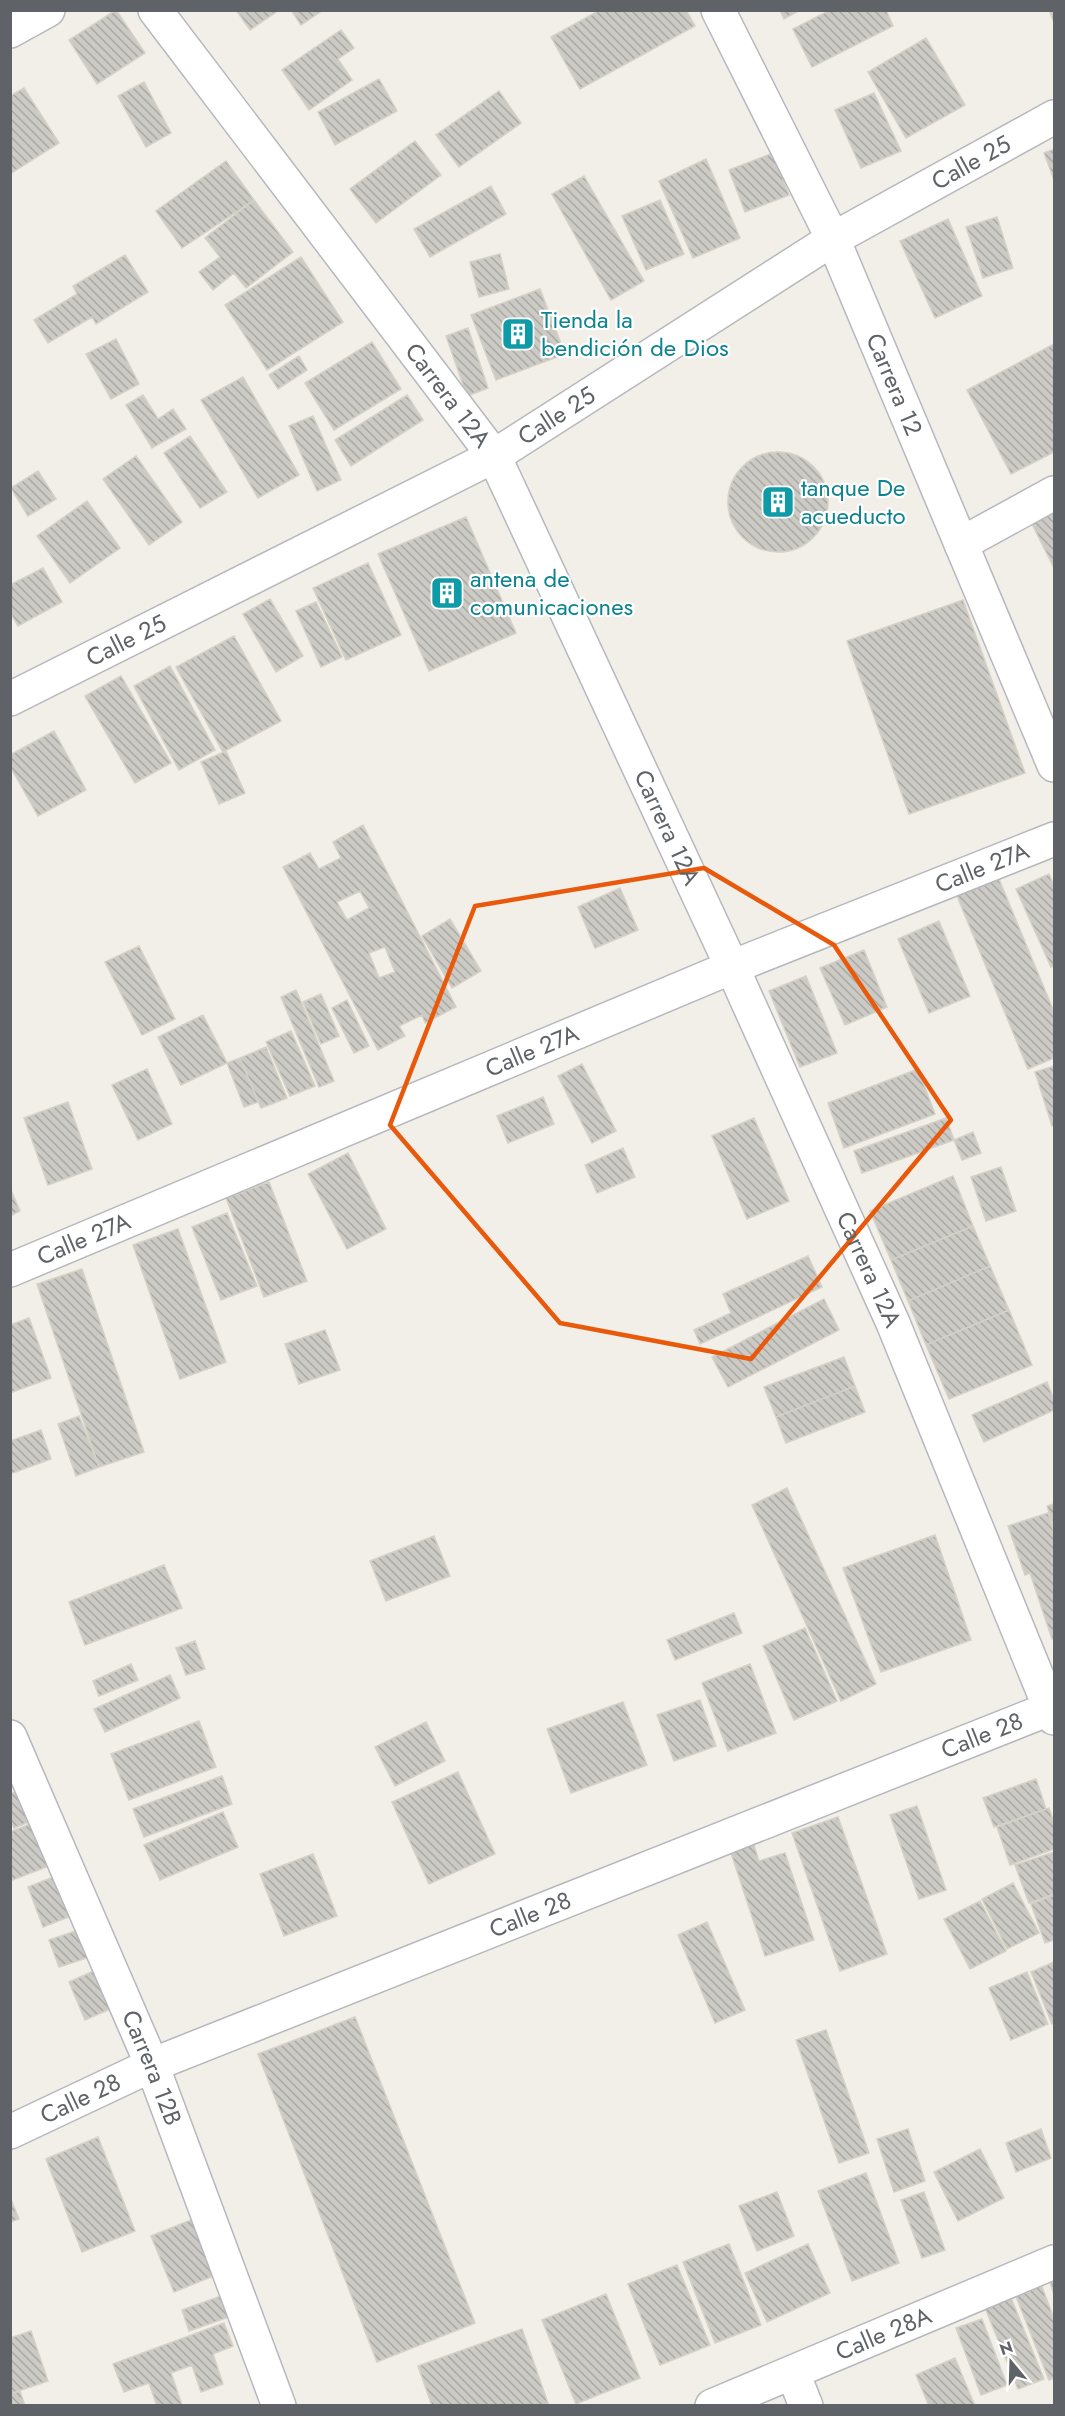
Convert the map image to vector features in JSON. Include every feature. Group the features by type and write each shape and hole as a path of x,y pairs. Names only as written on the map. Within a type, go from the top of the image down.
{"street":[{"path":"10,32 48,10"},
{"name":"Carrera 12A","path":"155,10 494,456 732,967 893,1323 1053,1711"},
{"name":"Carrera 12","path":"718,10 833,239 1054,765"},
{"name":"Calle 25","path":"10,699 494,456 833,239 1054,117"},
{"path":"961,544 1054,493"},
{"name":"Calle 27A","path":"10,1270 732,967 1054,839"},
{"name":"Calle 28","path":"10,2132 152,2065 1053,1711"},
{"name":"Carrera 12B","path":"10,1737 152,2065 279,2406"},
{"name":"Calle 28A","path":"712,2406 1054,2262"},
{"path":"793,2373 806,2406"}],"highlighted area":[{"path":"704,868 834,945 951,1120 751,1359 560,1323 390,1125 475,906"}],"building":[{"path":"116,10 145,53 97,84 69,40"},
{"path":"236,10 279,10 250,30"},
{"path":"291,10 323,10 301,25"},
{"path":"600,10 686,10 695,26 580,89 551,37"},
{"path":"780,10 800,10 784,19"},
{"path":"830,10 886,10 893,26 812,67 793,29"},
{"path":"1049,10 1054,10 1053,20"},
{"path":"341,30 354,48 338,59 352,80 309,110 282,70"},
{"path":"926,38 965,105 906,138 868,72"},
{"path":"379,79 397,111 335,145 318,112"},
{"path":"144,82 171,133 146,147 118,96"},
{"path":"24,88 59,143 10,174 10,96"},
{"path":"499,91 521,123 459,167 436,135"},
{"path":"874,93 901,151 861,168 835,110"},
{"path":"415,141 441,175 376,223 350,189"},
{"path":"1054,149 1054,180 1044,153"},
{"path":"773,153 789,195 745,212 729,170"},
{"path":"706,159 740,238 693,258 659,181"},
{"path":"226,161 254,200 182,248 156,211"},
{"path":"584,176 644,281 611,300 552,194"},
{"path":"491,186 506,214 430,257 414,229"},
{"path":"254,200 293,252 246,288 234,273 213,290 199,272 220,257 205,238"},
{"path":"660,200 684,254 646,270 622,216"},
{"path":"997,217 1013,268 983,278 966,227"},
{"path":"948,219 982,296 935,318 900,241"},
{"path":"500,254 509,289 479,297 470,262"},
{"path":"125,255 148,292 96,324 92,317 48,343 34,320 77,294 73,286"},
{"path":"301,257 343,322 267,370 225,305"},
{"name":"Tienda la bendición de Dios","path":"540,289 565,354 496,380 471,315"},
{"path":"468,328 488,388 467,396 446,336"},
{"path":"116,339 139,384 111,399 86,354"},
{"path":"372,342 401,389 334,430 305,383"},
{"path":"1054,344 1054,452 1011,474 967,390"},
{"path":"299,356 307,370 278,389 269,375"},
{"path":"243,377 299,475 258,498 201,400"},
{"path":"143,395 158,419 173,409 186,429 152,448 126,405"},
{"path":"407,395 423,420 351,466 335,440"},
{"path":"313,416 341,480 317,491 289,426"},
{"path":"190,436 227,492 200,508 164,453"},
{"name":"tanque De acueducto","path":"778,452 797,456 813,467 824,483 828,502 824,521 813,537 797,548 778,552 759,548 743,537 732,521 728,502 732,483 743,467 759,456"},
{"path":"136,456 182,522 149,545 103,479"},
{"path":"38,471 56,499 28,516 11,488"},
{"path":"1054,498 1054,568 1026,512"},
{"path":"87,501 120,548 70,583 37,536"},
{"name":"antena de comunicaciones","path":"466,517 516,633 429,671 378,554"},
{"path":"368,563 401,635 346,660 313,588"},
{"path":"43,568 62,602 18,626 10,612 10,585"},
{"path":"270,599 303,656 276,672 243,614"},
{"path":"963,600 1025,773 909,814 847,641"},
{"path":"316,602 342,657 321,667 296,611"},
{"path":"234,636 281,721 223,752 176,667"},
{"path":"170,666 215,750 179,770 134,686"},
{"path":"121,676 171,763 135,783 85,696"},
{"path":"54,731 86,790 38,816 10,766 10,755"},
{"path":"226,751 245,793 219,804 201,762"},
{"path":"363,825 456,1007 425,1023 422,1015 399,1026 405,1036 378,1050 283,867 310,853 319,869 341,858 333,842","holes":["360,891 369,908 347,920 337,902","385,947 395,972 379,978 369,953"]},
{"path":"1049,874 1054,886 1054,966 1051,967 1016,889"},
{"path":"999,879 1054,1012 1054,1058 1028,1069 957,896"},
{"path":"620,888 638,930 595,948 578,907"},
{"path":"450,919 481,971 452,988 422,936"},
{"path":"939,921 970,996 929,1013 898,939"},
{"path":"139,946 175,1019 142,1035 105,962"},
{"path":"864,950 887,1007 845,1025 820,968"},
{"path":"806,976 837,1053 800,1067 769,991"},
{"path":"296,990 334,1081 319,1087 281,997"},
{"path":"321,994 339,1036 321,1044 303,1002"},
{"path":"347,1000 369,1046 354,1053 332,1008"},
{"path":"203,1015 227,1063 181,1085 158,1037"},
{"path":"291,1031 315,1086 290,1096 266,1042"},
{"path":"266,1047 287,1098 261,1108 240,1058"},
{"path":"240,1058 258,1102 244,1107 227,1063"},
{"path":"582,1064 616,1131 592,1143 558,1076"},
{"path":"1054,1066 1054,1125 1052,1126 1035,1072"},
{"path":"147,1069 172,1124 138,1140 112,1085"},
{"path":"918,1069 935,1114 844,1148 828,1103"},
{"path":"543,1097 554,1124 508,1143 497,1116"},
{"path":"68,1102 92,1169 48,1185 24,1118"},
{"path":"754,1118 789,1201 747,1219 712,1136"},
{"path":"946,1118 954,1140 862,1173 854,1151"},
{"path":"973,1132 981,1153 962,1160 954,1140"},
{"path":"623,1148 635,1177 597,1193 585,1165"},
{"path":"348,1153 386,1229 347,1249 308,1174"},
{"path":"1001,1167 1016,1211 986,1221 971,1177"},
{"path":"953,1176 973,1226 891,1260 870,1211"},
{"path":"269,1182 307,1281 264,1297 226,1198"},
{"path":"10,1188 20,1211 10,1216"},
{"path":"227,1213 257,1286 221,1300 192,1227"},
{"path":"973,1226 990,1266 908,1301 891,1260"},
{"path":"178,1229 226,1362 180,1379 133,1245"},
{"path":"808,1256 822,1287 700,1344 694,1330 731,1313 723,1294"},
{"path":"990,1266 1009,1310 926,1345 908,1301"},
{"path":"82,1269 144,1452 99,1467 37,1284"},
{"path":"824,1299 839,1330 728,1387 712,1357"},
{"path":"1009,1310 1032,1365 949,1399 926,1345"},
{"path":"29,1318 51,1378 10,1393 10,1325"},
{"path":"325,1330 340,1370 299,1384 285,1344"},
{"path":"844,1357 855,1386 776,1417 764,1387"},
{"path":"1047,1382 1054,1400 1054,1410 984,1442 972,1415"},
{"path":"855,1386 865,1412 786,1443 776,1417"},
{"path":"79,1416 99,1467 76,1476 58,1424"},
{"path":"41,1430 51,1459 10,1474 10,1441"},
{"path":"787,1488 876,1684 841,1701 752,1505"},
{"path":"1054,1504 1054,1527 1047,1506"},
{"path":"1048,1513 1054,1532 1054,1638 1052,1639 1030,1573 1025,1575 1008,1526"},
{"path":"935,1535 971,1640 881,1672 843,1568"},
{"path":"434,1536 450,1576 386,1601 370,1561"},
{"path":"164,1565 182,1608 85,1645 69,1602"},
{"path":"734,1613 742,1633 675,1660 667,1640"},
{"path":"805,1628 837,1701 794,1720 763,1646"},
{"path":"195,1641 205,1669 186,1675 176,1648"},
{"path":"131,1664 138,1680 99,1696 93,1681"},
{"path":"750,1664 776,1733 728,1751 702,1683"},
{"path":"170,1675 180,1698 105,1732 94,1709"},
{"path":"700,1700 716,1746 674,1761 657,1715"},
{"path":"623,1702 647,1765 571,1793 547,1729"},
{"path":"199,1721 216,1767 129,1800 111,1754"},
{"path":"426,1722 445,1761 395,1786 375,1747"},
{"path":"458,1772 495,1854 429,1884 392,1802"},
{"path":"222,1776 232,1804 144,1837 133,1809"},
{"path":"1036,1779 1046,1809 994,1827 983,1798"},
{"path":"43,1781 56,1811 14,1828 10,1819 10,1794"},
{"path":"917,1806 946,1890 919,1899 890,1815"},
{"path":"1049,1808 1054,1823 1054,1849 1010,1865 997,1827"},
{"path":"223,1812 238,1847 160,1880 144,1845"},
{"path":"58,1813 75,1856 10,1881 10,1832"},
{"path":"838,1817 887,1954 840,1971 792,1833"},
{"path":"752,1839 759,1861 785,1853 814,1940 765,1956 729,1847"},
{"path":"1054,1852 1054,1894 1029,1903 1015,1865"},
{"path":"313,1854 337,1916 284,1936 260,1874"},
{"path":"84,1865 99,1905 43,1927 28,1887"},
{"path":"1013,1883 1039,1933 1007,1949 982,1899"},
{"path":"1054,1895 1054,1940 1045,1943 1031,1904"},
{"path":"980,1901 1006,1951 970,1969 944,1919"},
{"path":"105,1921 114,1949 59,1967 49,1940"},
{"path":"707,1922 745,2010 715,2023 678,1935"},
{"path":"114,1962 131,2000 85,2020 69,1982"},
{"path":"1054,1962 1054,2023 1052,2024 1031,1972"},
{"path":"1027,1972 1048,2024 1011,2040 989,1988"},
{"path":"355,2017 475,2323 377,2362 258,2054"},
{"path":"826,2030 869,2153 839,2163 796,2040"},
{"path":"908,2129 925,2181 894,2192 877,2139"},
{"path":"1041,2129 1051,2158 1016,2172 1006,2143"},
{"path":"98,2137 135,2231 82,2252 46,2159"},
{"path":"980,2149 1004,2198 958,2221 934,2172"},
{"path":"866,2173 899,2263 852,2281 818,2191"},
{"path":"777,2192 794,2236 757,2251 739,2206"},
{"path":"924,2192 945,2250 922,2258 901,2200"},
{"path":"10,2197 19,2219 10,2222"},
{"path":"211,2212 233,2268 174,2292 151,2236"},
{"path":"729,2244 761,2325 715,2343 683,2262"},
{"path":"808,2244 830,2293 767,2322 745,2273"},
{"path":"677,2265 710,2345 660,2365 628,2284"},
{"path":"1054,2277 1054,2295 1049,2279"},
{"path":"1041,2284 1054,2319 1054,2378 1049,2380 1015,2294"},
{"path":"238,2290 246,2311 189,2331 182,2310"},
{"path":"1009,2293 1044,2379 1018,2389 983,2303"},
{"path":"606,2294 640,2378 576,2404 542,2320"},
{"path":"982,2319 1007,2385 981,2395 956,2328"},
{"path":"224,2323 233,2346 213,2354 223,2384 201,2392 192,2365 171,2373 182,2405 157,2406 149,2383 124,2392 113,2364"},
{"path":"522,2329 549,2406 432,2406 418,2366"},
{"path":"31,2331 48,2381 10,2394 10,2338"},
{"path":"955,2358 975,2406 929,2406 916,2375"},
{"path":"20,2391 25,2406 10,2406 10,2394"}],"place":[{"name":"Tienda la bendición de Dios","path":"518,334"},
{"name":"tanque De acueducto","path":"778,502"},
{"name":"antena de comunicaciones","path":"447,593"}]}
